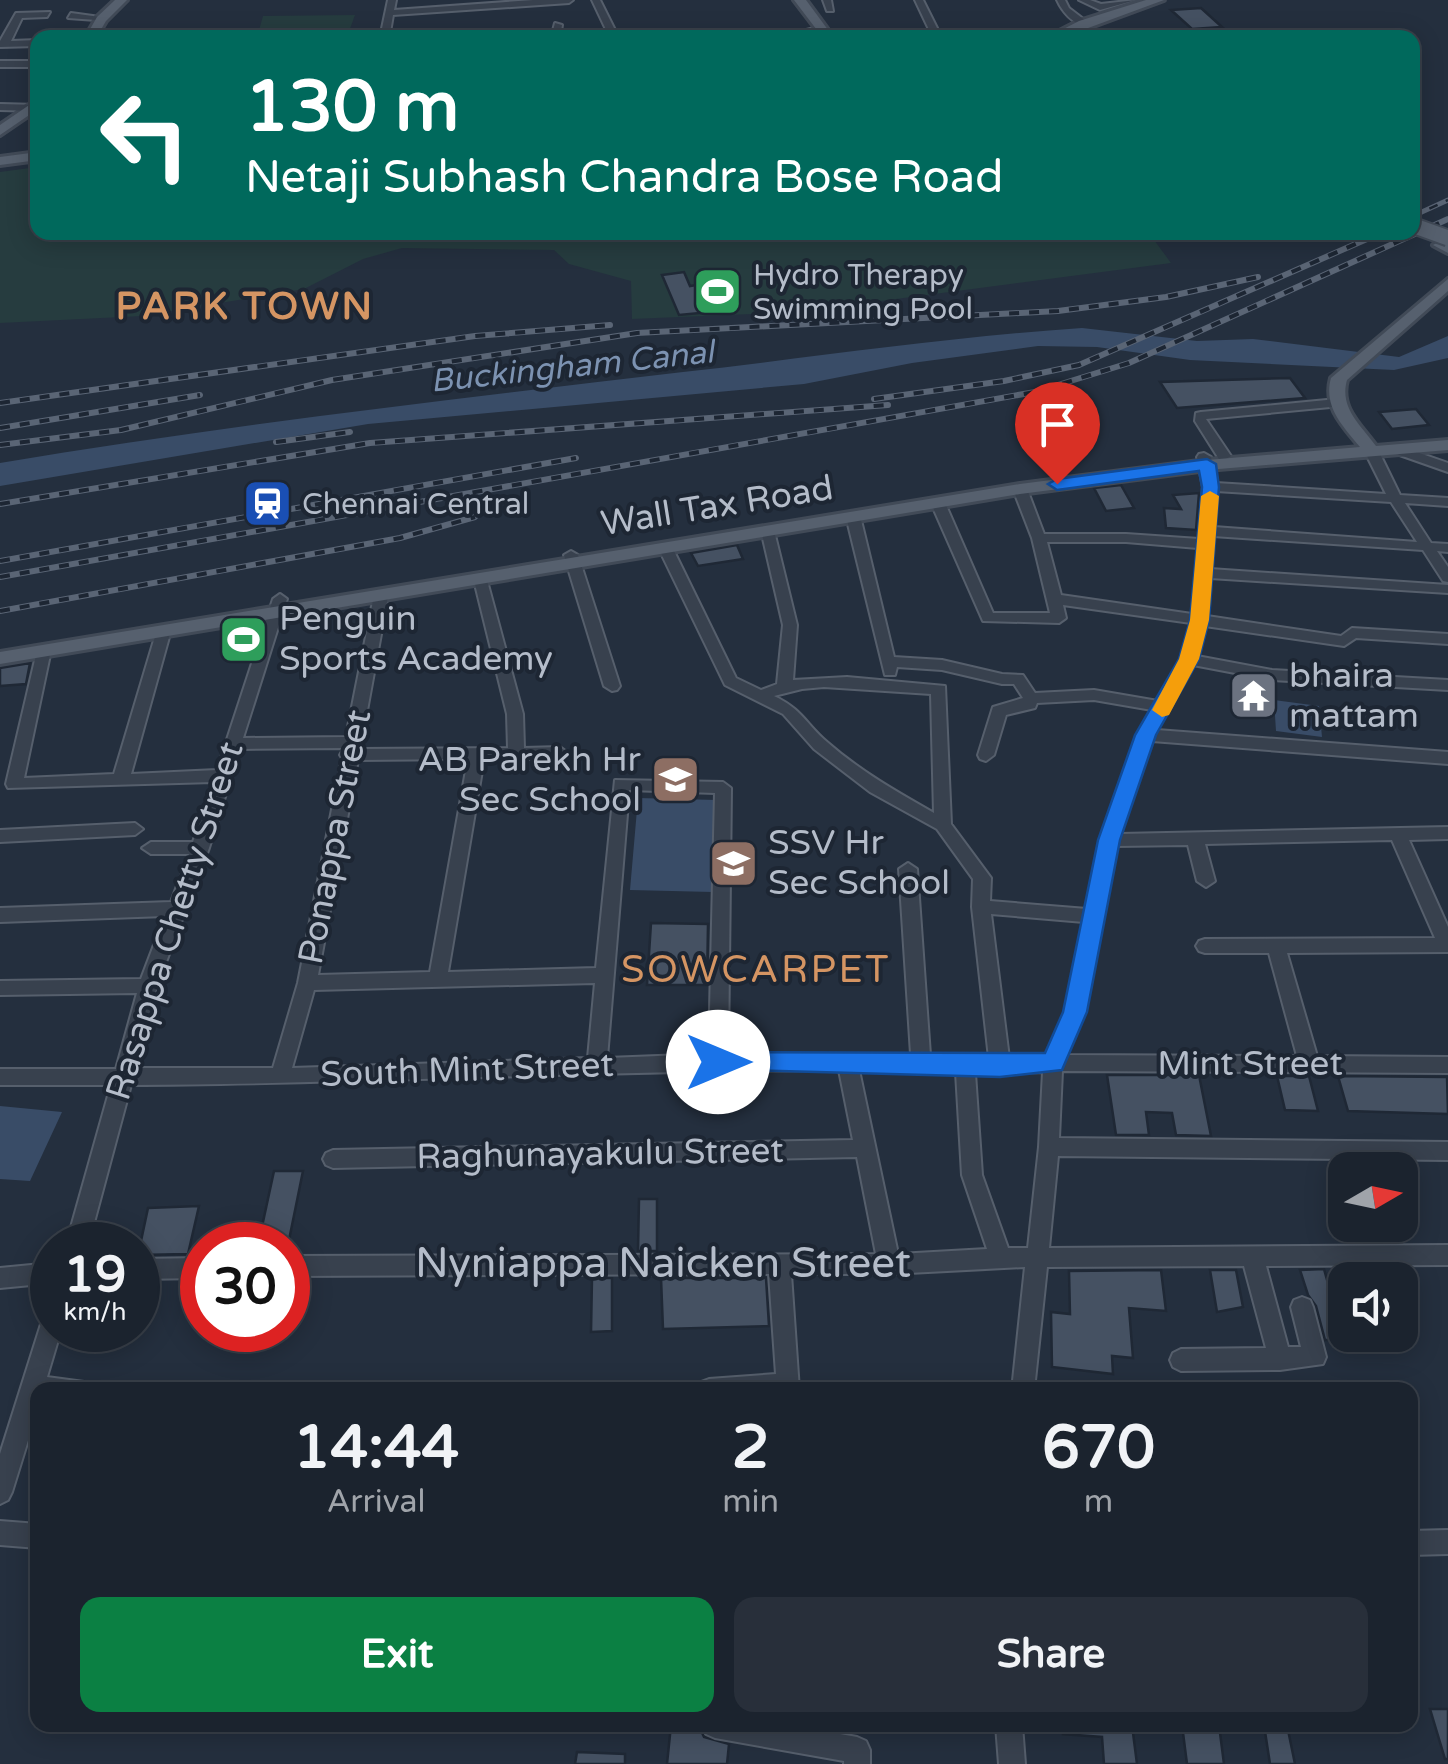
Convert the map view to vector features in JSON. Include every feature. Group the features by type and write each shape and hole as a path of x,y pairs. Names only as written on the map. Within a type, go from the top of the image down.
{"main road":[{"path":"90,30 96,17 113,0"},
{"path":"93,30 121,0"},
{"path":"800,0 824,30"},
{"path":"1087,30 1171,0"},
{"path":"1069,30 1151,1"},
{"path":"1,131 30,111"},
{"path":"0,164 30,160"},
{"path":"1420,230 1445,244"},
{"path":"1420,236 1445,244"},
{"path":"1366,442 1350,426 1337,403 1335,388 1448,283"},
{"path":"1375,350 1448,296"},
{"path":"1351,374 1349,401 1366,442"},
{"name":"Wall Tax Road","path":"1366,442 1399,450 1447,444"},
{"name":"Wall Tax Road","path":"0,647 571,559 1047,474 1366,442 1447,444"},
{"name":"Wall Tax Road","path":"0,658 277,606 380,596 481,580 571,559 1212,459"}],"street":[{"path":"386,30 392,0"},
{"path":"390,13 570,0"},
{"path":"596,0 611,30"},
{"path":"920,0 934,30"},
{"path":"1061,0 1066,10 1083,23"},
{"path":"1083,0 1106,6 1132,0"},
{"path":"30,43 3,44 18,16 47,14"},
{"path":"71,16 96,17"},
{"path":"557,30 558,26"},
{"path":"0,64 30,64"},
{"path":"0,107 30,107"},
{"path":"1024,1382 1050,1147 1053,1063 1075,1012 1109,840 1146,735 1189,659 1199,620 1212,459 1201,418 1337,403"},
{"path":"1366,442 1396,500 1448,578"},
{"path":"1399,450 1448,468"},
{"path":"1210,487 1448,502"},
{"path":"938,504 991,620 1059,618 1038,538 1020,490"},
{"path":"853,516 891,662 889,686"},
{"path":"768,530 790,625 784,684"},
{"path":"1038,538 1206,537 1448,548"},
{"path":"665,547 730,681 789,710 820,745 876,788 942,825 982,878 1000,1066"},
{"path":"571,559 612,686"},
{"path":"1204,573 1448,589"},
{"path":"481,580 515,714 516,752"},
{"name":"Ponappa Street","path":"280,1076 307,982 380,596"},
{"path":"1054,599 1344,642 1352,632 1448,638"},
{"name":"Rasappa Chetty Street","path":"83,1222 148,986 200,848 277,606"},
{"path":"121,779 164,630"},
{"path":"43,650 14,784 222,776"},
{"path":"1189,659 1272,675 1448,685"},
{"path":"891,662 942,665 1018,679 1031,698"},
{"path":"759,696 784,684 851,682 938,690 942,825"},
{"path":"1031,698 1094,695 1164,707"},
{"path":"986,756 998,712 1029,704 1031,698"},
{"path":"1146,735 1448,758"},
{"path":"233,744 560,753"},
{"path":"438,978 476,753"},
{"path":"597,1066 621,784 723,788 718,1062"},
{"path":"0,836 135,830"},
{"path":"1205,946 1448,945 1398,832"},
{"path":"1109,840 1448,832"},
{"path":"1196,838 1206,882"},
{"path":"151,848 200,848"},
{"path":"908,869 921,1062"},
{"path":"982,907 1096,916"},
{"path":"0,914 176,909"},
{"path":"1276,944 1309,1064"},
{"path":"307,982 606,974"},
{"path":"0,988 148,986"},
{"path":"847,1061 889,1264"},
{"name":"South Mint Street","path":"0,1076 280,1076 718,1062 965,1062 1000,1066 1053,1063"},
{"path":"965,1062 972,1174 1001,1258"},
{"name":"Mint Street","path":"1053,1063 1448,1065"},
{"path":"1050,1147 1448,1151"},
{"name":"Raghunayakulu Street","path":"334,1159 867,1148"},
{"name":"Nyniappa Naicken Street","path":"310,1266 889,1264 1038,1257 1448,1256"},
{"path":"1253,1258 1280,1359"},
{"path":"779,1263 788,1382"},
{"path":"0,1278 30,1275"},
{"path":"1180,1360 1314,1357 1302,1307"},
{"path":"33,1382 43,1352"},
{"path":"0,1492 30,1393"},
{"path":"0,1533 30,1535"},
{"path":"1418,1543 1448,1542"},
{"path":"754,1732 857,1750 856,1764"},
{"path":"1010,1732 1012,1764"}],"green space":[{"path":"355,15 350,30 259,30 263,16"},
{"path":"30,168 30,240 1154,240 1171,263 797,312 632,319 631,281 569,264 554,250 402,248 363,259 304,289 142,316 0,323 0,172"}],"water":[{"path":"1082,328 1197,341 1253,339 1399,357 1448,336 1448,358 1394,370 1190,360 1097,347 1038,346 912,363 804,384 368,424 0,486 0,463 170,437 882,348"},
{"path":"1274,700 1319,706 1322,737 1276,731"},
{"path":"638,798 717,800 713,892 630,890"},
{"path":"0,1106 62,1112 30,1181 0,1179"}],"building":[{"path":"1201,8 1222,27 1192,29 1171,10"},
{"name":"Hydro Therapy Swimming Pool","path":"684,272 690,286 696,285 702,293 724,290 732,310 679,315 662,275"},
{"path":"1290,378 1305,398 1177,408 1160,382"},
{"path":"1416,409 1429,425 1392,429 1379,412"},
{"path":"1121,485 1134,508 1106,511 1094,488"},
{"path":"1199,493 1196,530 1166,528 1164,508 1181,509 1173,495"},
{"path":"737,545 743,559 698,566 691,553"},
{"path":"30,663 26,684 0,686 0,668"},
{"path":"651,923 708,924 707,985 647,985"},
{"path":"1107,1075 1199,1075 1211,1136 1176,1135 1172,1113 1146,1112 1149,1135 1116,1135"},
{"path":"1277,1076 1309,1076 1318,1111 1285,1110"},
{"path":"1338,1076 1447,1077 1448,1114 1348,1111"},
{"path":"274,1171 303,1171 293,1222 263,1222"},
{"path":"639,1199 657,1199 657,1251 638,1251"},
{"path":"199,1206 195,1222 180,1222 180,1254 160,1255 160,1222 145,1222 148,1208"},
{"path":"1324,1269 1328,1283 1328,1340 1325,1340 1300,1270"},
{"path":"1161,1270 1166,1311 1129,1308 1133,1358 1112,1356 1113,1374 1052,1367 1051,1312 1070,1314 1069,1271"},
{"path":"1210,1270 1236,1270 1243,1307 1217,1312"},
{"path":"592,1278 612,1278 612,1331 591,1332"},
{"path":"661,1278 766,1278 769,1326 663,1329"},
{"path":"1430,1709 1448,1709 1448,1759 1445,1759"},
{"path":"670,1732 702,1732 704,1737 729,1744 727,1764 667,1764"},
{"path":"1133,1732 1137,1764 1104,1764 1102,1737 1063,1734"},
{"path":"1183,1732 1220,1732 1224,1764 1187,1764"},
{"path":"1265,1732 1288,1732 1295,1764 1270,1764"},
{"path":"577,1752 625,1754 625,1764 575,1764"}],"railway":[{"path":"1420,213 1448,200"},
{"path":"1420,232 1448,219"},
{"path":"874,399 1004,381 1079,365 1365,240"},
{"path":"0,577 1035,392 1129,363 1401,240"},
{"path":"0,445 121,430 332,380 637,333 1058,311 1166,297 1258,277"},
{"path":"0,403 475,336 610,325"},
{"path":"0,428 200,395"},
{"path":"0,504 370,443 888,405"},
{"path":"276,442 350,432"},
{"path":"0,561 576,458"},
{"path":"0,611 400,538 475,517"}],"slow traffic":[{"path":"1162,710 1189,659 1199,620 1210,496"}],"place":[{"name":"Hydro Therapy Swimming Pool","path":"718,292"},
{"name":"Chennai Central","path":"267,504"},
{"name":"Penguin Sports Academy","path":"244,639"},
{"name":"bhaira mattam","path":"1254,696"},
{"name":"AB Parekh Hr Sec School","path":"676,780"},
{"name":"SSV Hr Sec School","path":"733,863"}],"district":[{"name":"PARK TOWN","path":"245,307"},
{"name":"SOWCARPET","path":"756,970"}],"route":[{"path":"718,1062 965,1062 1000,1066 1053,1063 1075,1012 1088,963 1109,840 1146,735 1189,659 1199,620 1210,487 1207,464 1057,484"}],"water label":[{"name":"Buckingham Canal","path":"572,367"}]}
